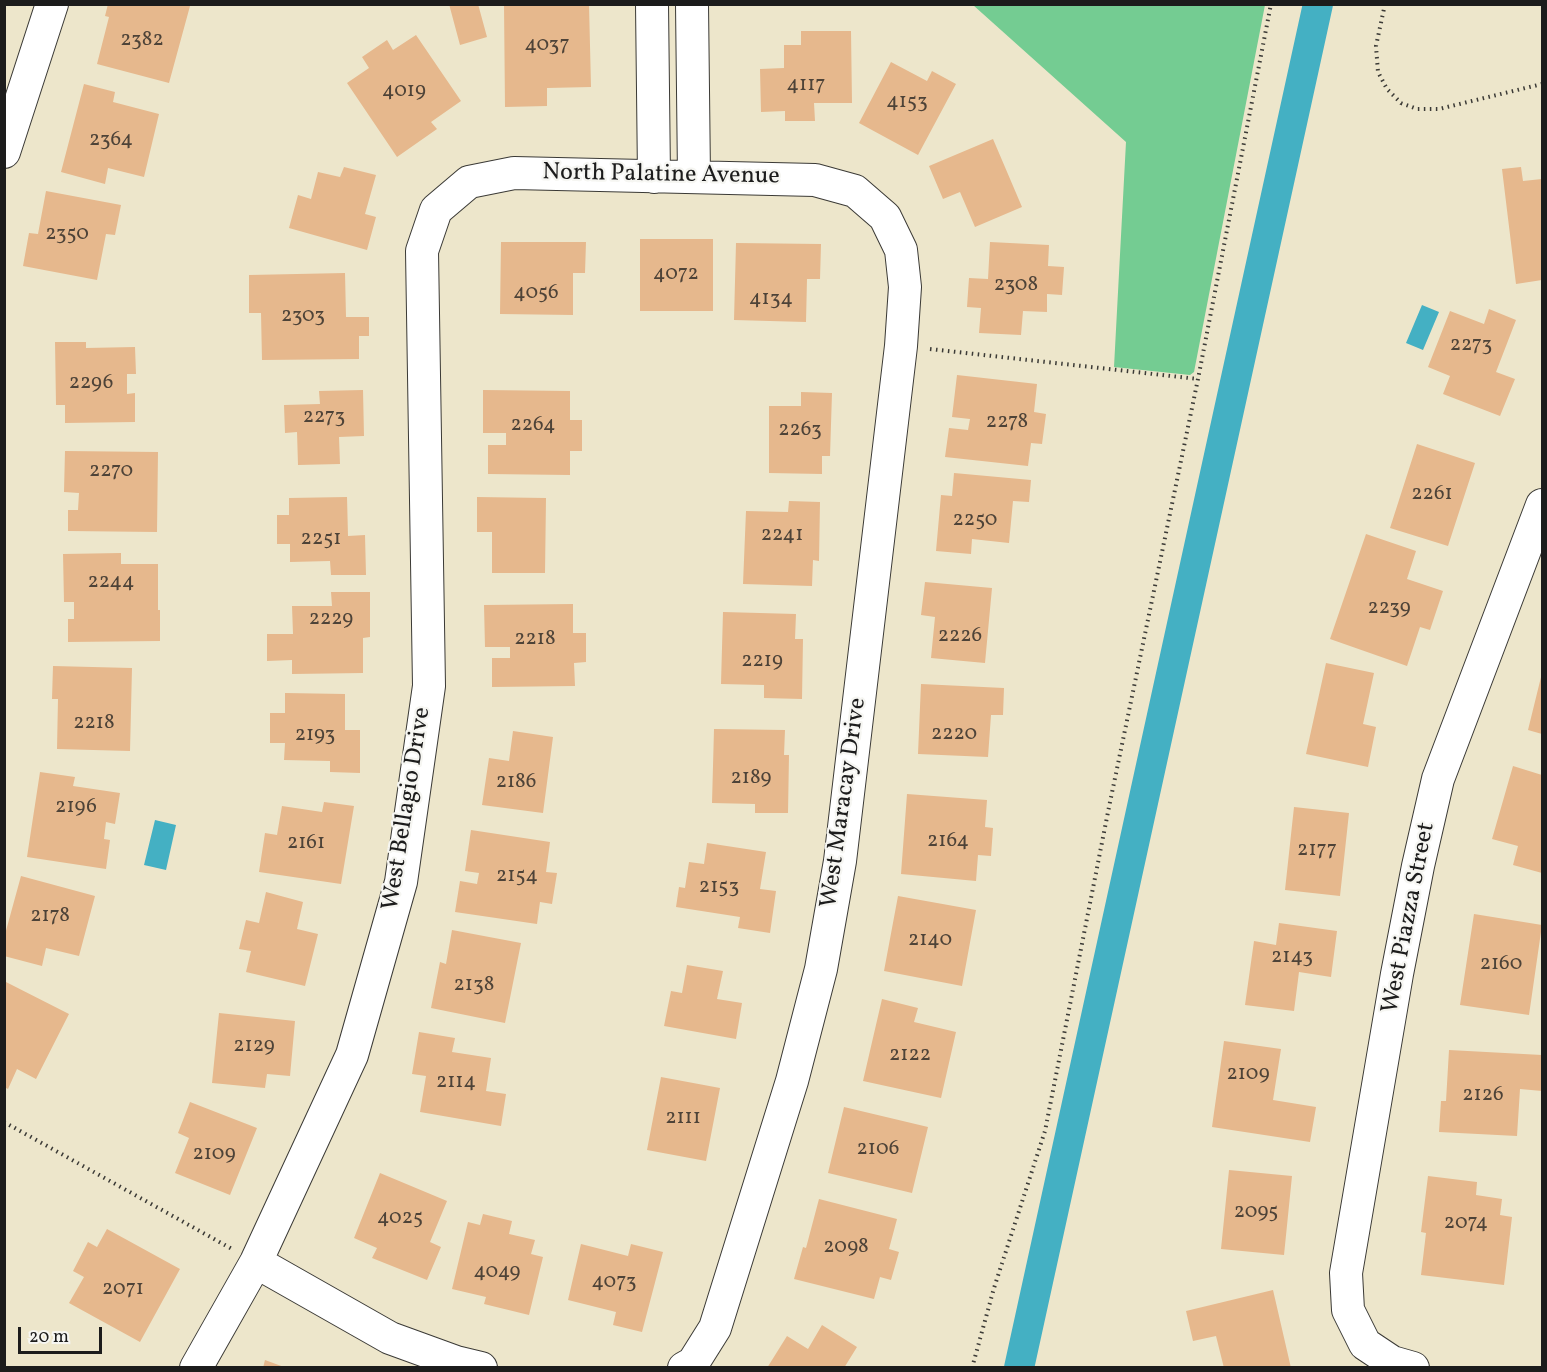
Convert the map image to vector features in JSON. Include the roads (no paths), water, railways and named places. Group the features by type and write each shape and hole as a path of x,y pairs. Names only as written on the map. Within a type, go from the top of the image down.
{"street":[{"path":"4,152 52,4"},
{"path":"652,4 654,177"},
{"path":"692,4 694,177"},
{"name":"North Palatine Avenue","path":"436,210 469,182 514,173 815,180 855,191 885,217"},
{"name":"West Bellagio Drive","path":"196,1368 244,1255 352,1055 401,882 429,686 423,251 436,210"},
{"name":"West Maracay Drive","path":"684,1368 693,1363 715,1328 792,1081 821,969 827,936 841,849 901,346 905,287 901,250 885,217"},
{"name":"West Piazza Street","path":"1413,1368 1392,1362 1365,1344 1348,1310 1346,1273 1397,974 1438,779 1542,505"},
{"path":"244,1255 390,1338 456,1362 481,1368"}],"water":[{"path":"1422,305 1439,312 1423,350 1406,343"},
{"path":"155,820 176,825 166,870 144,865"}],"waterway":[{"path":"1019,1368 1318,4"}]}
